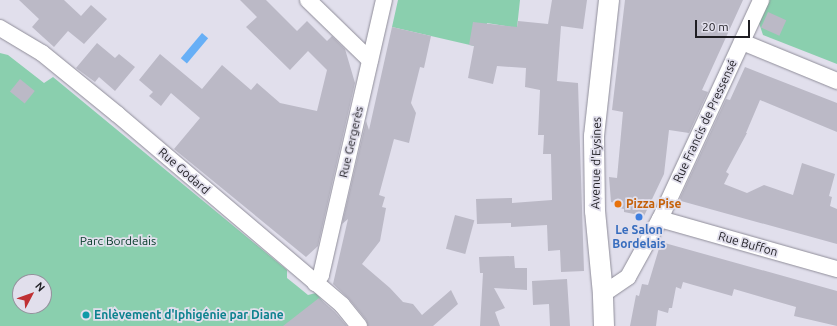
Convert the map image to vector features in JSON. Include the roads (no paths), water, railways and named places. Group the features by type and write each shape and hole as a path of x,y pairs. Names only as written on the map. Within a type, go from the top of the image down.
{"street":[{"path":"308,0 370,60"},
{"name":"Rue Gergerès","path":"315,283 321,275 384,0"},
{"name":"Avenue d'Eysines","path":"604,326 603,294 595,211 594,136 609,0"},
{"name":"Rue Francis de Pressensé","path":"603,294 628,276 660,220 761,0"},
{"name":"Rue Godard","path":"0,28 42,53 67,73 342,305 359,326"},
{"path":"742,42 837,81"},
{"name":"Rue Buffon","path":"660,220 837,269"}],"water":[{"path":"202,33 208,38 187,63 181,58"}],"place":[{"name":"Pizza Pise","path":"618,204"},
{"name":"Le Salon Bordelais","path":"639,217"},
{"name":"Enlèvement d'Iphigénie par Diane","path":"86,315"}],"park label":[{"name":"Parc Bordelais","path":"118,241"}]}
